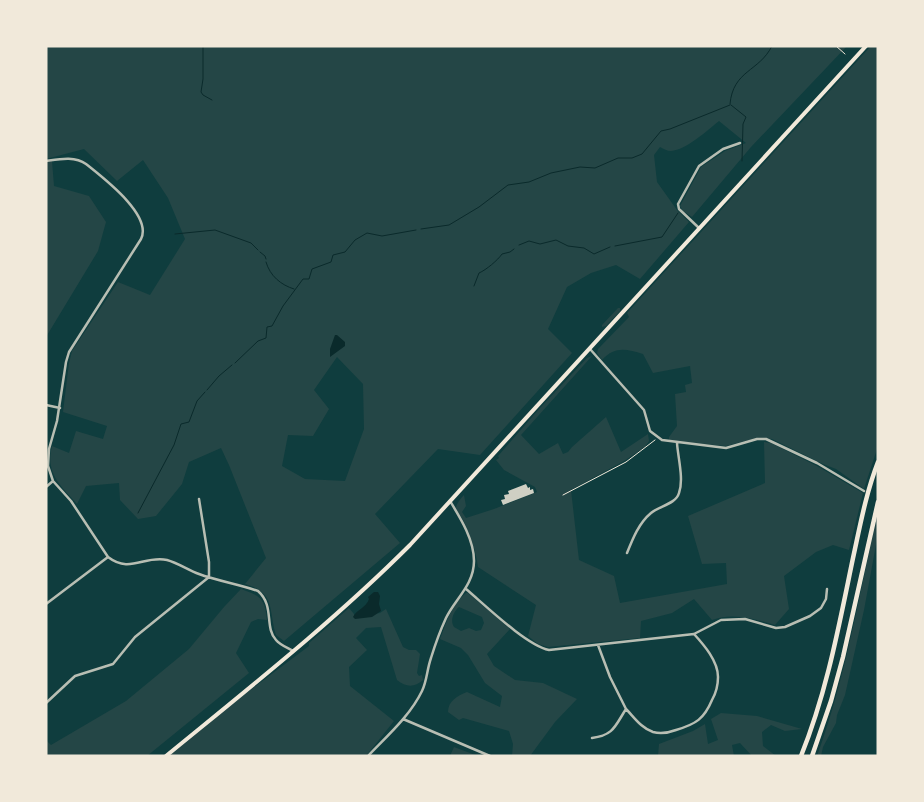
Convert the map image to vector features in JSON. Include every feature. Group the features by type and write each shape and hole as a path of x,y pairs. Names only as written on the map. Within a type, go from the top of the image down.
{"highway":[{"path":"801,756 821,700 862,516 878,462"},
{"path":"812,756 844,657 859,579 878,502"}],"main road":[{"path":"166,756 370,585 590,349 866,46"}],"street":[{"path":"699,228 679,209 678,204 699,166 723,150 740,143"},
{"path":"46,161 72,159 82,161 126,200 137,214 144,230 141,239 69,352 60,408 48,458 48,466 53,481 71,501 108,557 122,565 166,560 209,577 258,591 269,609 272,633 276,640 293,651"},
{"path":"590,349 644,410 650,431 665,442 726,448 758,439 766,439 817,463 864,491"},
{"path":"46,405 60,408"},
{"path":"627,553 634,536 647,517 679,496 681,481 677,442"},
{"path":"46,487 53,481"},
{"path":"199,499 209,562 209,577"},
{"path":"368,756 403,719 422,691 430,658 445,619 466,589 474,568 473,548 462,520 450,501"},
{"path":"46,604 108,557"},
{"path":"46,703 75,676 113,664 135,637 209,577"},
{"path":"466,589 527,640 540,648 558,649 694,634 721,620 728,619 745,619 776,628 785,627 810,616 821,608 826,599 827,590"},
{"path":"598,645 610,678 626,709 640,724 656,732 666,733 689,726 705,715 716,690 718,676 716,669 707,649 694,634"},
{"path":"592,738 606,736 611,732 626,709"},
{"path":"403,719 446,739 490,756"}],"path":[{"path":"836,46 845,54"},
{"path":"563,495 626,462 658,438"}],"shaded area":[{"path":"46,46 847,46 751,147 692,217 683,211 680,206 701,167 725,151 746,143 719,121 696,139 677,150 671,151 660,147 654,155 657,182 677,210 689,222 640,279 616,265 591,273 567,287 548,329 572,353 480,455 438,449 375,514 400,543 284,641 276,635 271,610 266,597 262,592 245,584 266,558 221,448 189,462 182,484 156,516 138,519 120,500 119,483 86,486 77,504 65,491 52,471 50,455 52,446 69,453 76,431 103,439 107,426 63,412 72,351 118,282 150,295 185,239 168,198 143,160 117,181 84,149 46,159","holes":["337,357 363,384 364,429 345,481 305,479 282,466 288,435 313,436 329,409 314,390"]},
{"path":"871,46 878,46 878,446 864,489 836,469 772,439 757,438 726,446 669,441 669,437 677,426 675,394 686,392 685,385 692,383 690,366 653,373 643,354 621,350 612,352 602,360 597,353 598,349 629,317 627,313"},
{"path":"52,161 54,186 89,196 106,222 98,251 46,337 46,162"},
{"path":"620,308 620,311 606,326 602,327 602,325"},
{"path":"335,335 345,342 345,346 330,357 330,349"},
{"path":"592,356 521,435 539,454 558,443 563,454 568,452 606,417 621,452 648,434 649,441 645,447 624,461 571,490 579,560 614,576 620,603 727,584 726,563 702,564 688,516 765,483 764,442 771,443 817,466 863,493 849,550 833,545 816,552 784,576 789,609 775,625 736,616 712,620 694,599 672,613 641,621 640,638 548,647 538,644 528,636 536,605 478,567 471,538 456,506 464,495 466,506 462,512 466,518 537,492 535,487 504,470 496,460 540,408 587,358"},
{"path":"878,512 878,534 864,610 845,695 836,723 823,747 821,756 817,756 844,666"},
{"path":"241,589 261,599 265,607 267,620 258,619 251,622 236,653 249,673 147,756 46,756 46,740 51,745 126,701 189,649"},
{"path":"374,592 378,592 380,596 379,604 381,611 372,617 355,619 353,617 355,614 366,604 369,599 368,597"},
{"path":"468,593 510,629 487,654 494,666 515,680 543,683 577,699 555,722 530,756 512,756 513,744 509,731 463,718 459,720 448,712 448,708 454,699 467,692 500,707 502,696 485,683 468,655 461,648 440,639 450,614 461,597","holes":["459,607 482,617 484,623 481,630 476,631 469,628 461,631 454,627 452,622 454,614"]},
{"path":"349,608 354,617 380,613 386,609 403,647 409,650 416,650 420,654 417,673 419,676 422,675 423,680 410,686 397,680 381,627 366,628 356,638 367,650 349,667 350,686 394,721 366,756 169,756 245,694 309,646 309,643"},
{"path":"721,713 757,716 802,729 785,731 771,725 762,732 763,746 776,756 752,756 740,743 732,745 734,756 658,756 659,744 693,731 705,724 708,744 718,740 711,719"},
{"path":"454,747 478,756 450,756"}],"building":[{"path":"526,484 528,488 530,487 530,490 533,489 534,493 503,505 501,500 505,499 504,495 509,494 508,491"}],"waterway":[{"path":"203,46 201,92 212,100"},
{"path":"730,104 736,84 767,55 772,46"},
{"path":"421,229 449,225 479,207 508,185 529,182 551,173 580,167 595,168 618,158 632,158 642,154 661,131 730,105"},
{"path":"731,105 746,117 743,124 742,161"},
{"path":"615,246 662,237 678,213"},
{"path":"175,234 215,230 251,243 258,250"},
{"path":"235,363 258,341 266,338 267,327 272,326 283,306 303,279 309,279 312,269 331,262 333,255 345,252 355,240 367,233 382,236 416,230"},
{"path":"519,245 529,241 540,244 556,240 568,246 584,248 594,254 610,247"},
{"path":"474,286 479,273 492,265 502,254 514,249"},
{"path":"260,252 266,259"},
{"path":"266,262 270,272 277,279 294,289"},
{"path":"207,390 232,365"},
{"path":"138,513 174,445 181,424 189,422 197,401 205,392"}]}
